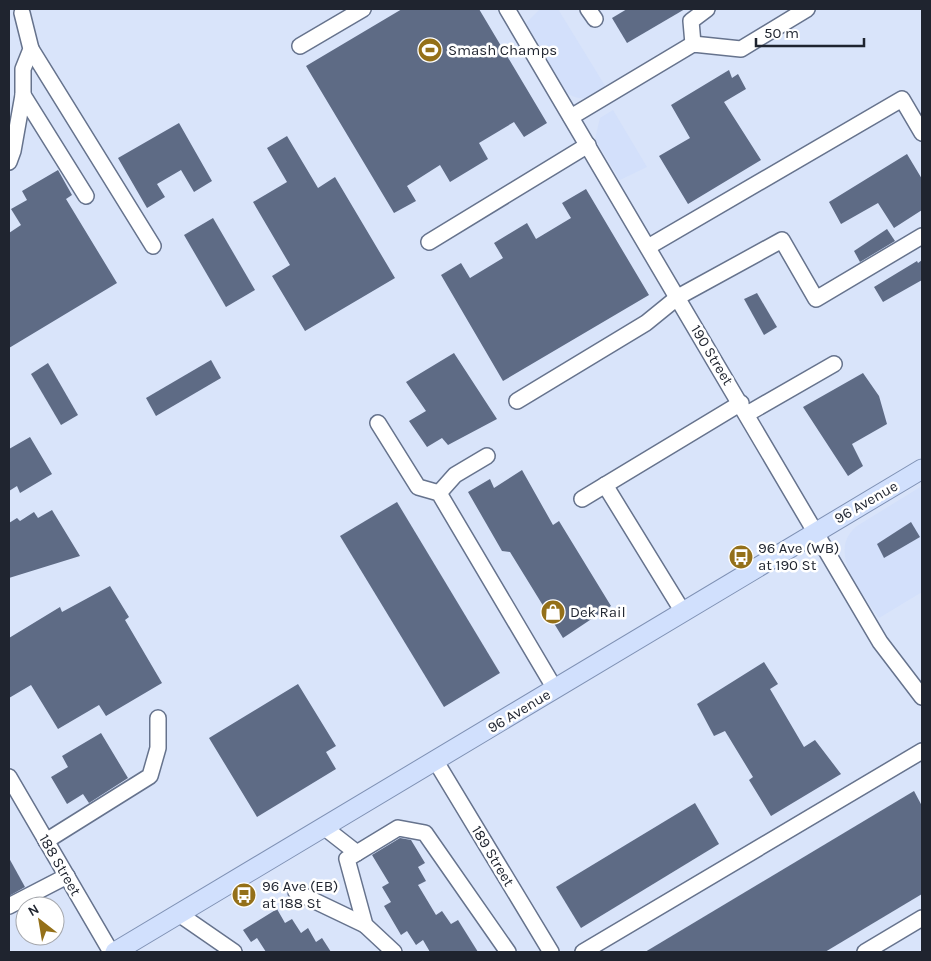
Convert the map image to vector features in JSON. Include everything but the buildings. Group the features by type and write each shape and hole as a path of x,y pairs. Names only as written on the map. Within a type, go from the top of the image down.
{"main road":[{"name":"96 Avenue","path":"115,952 922,469"}],"street":[{"path":"300,46 363,9"},
{"path":"693,44 691,21 707,9"},
{"path":"571,117 693,44 741,49 807,9"},
{"name":"190 Street","path":"514,11 571,117 880,642 922,697"},
{"path":"18,14 31,49 153,246"},
{"path":"9,162 13,151 23,95 23,70 31,49"},
{"path":"23,95 86,196"},
{"path":"648,247 902,99 922,133"},
{"path":"428,242 588,145"},
{"path":"518,401 646,323 678,297 782,240 816,300 922,236"},
{"path":"582,499 744,408 834,364"},
{"path":"378,423 418,487 439,493 555,689"},
{"path":"439,493 455,475 487,456"},
{"path":"605,485 683,612"},
{"path":"46,841 150,776 158,748 158,718"},
{"path":"583,952 922,751"},
{"name":"189 Street","path":"435,760 551,952"},
{"name":"188 Street","path":"9,777 111,952"},
{"path":"325,828 357,853"},
{"path":"364,925 347,859 398,828 424,833 508,952"},
{"path":"9,906 67,876"},
{"path":"296,892 364,925 394,952"},
{"path":"179,914 225,950"},
{"path":"865,952 922,919"}],"shaded area":[{"path":"9,9 922,9 922,952 9,952"},
{"path":"540,9 558,9 607,89 587,98 577,98 567,93 526,23"},
{"path":"613,110 647,167 620,180 595,139 600,118"},
{"path":"922,486 922,592 879,618 850,572 845,548 848,536 857,526"}],"place":[{"name":"Smash Champs","path":"430,50"},
{"name":"96 Ave (WB) at 190 St","path":"741,557"},
{"name":"Dek Rail","path":"553,612"},
{"name":"96 Ave (EB) at 188 St","path":"244,895"}]}
